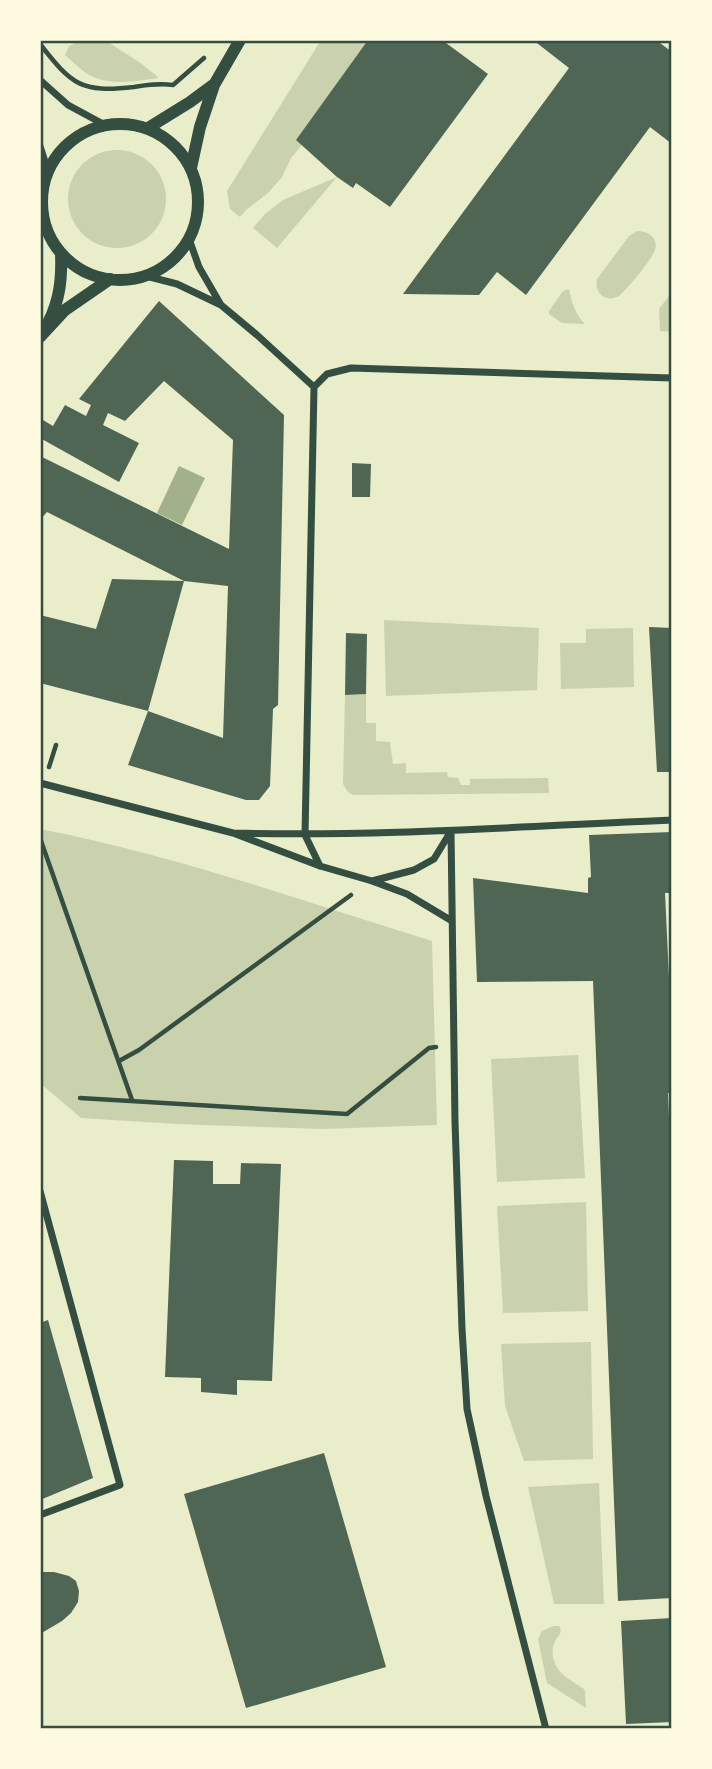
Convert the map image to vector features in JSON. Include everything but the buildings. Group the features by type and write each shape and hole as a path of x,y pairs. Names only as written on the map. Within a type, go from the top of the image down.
{"street":[{"path":"191,168 200,127 214,85 240,40"},
{"path":"40,80 68,105 105,125"},
{"path":"148,128 214,85"},
{"path":"120,123 148,128 165,137 180,151 191,168 197,186 196,222 189,240 177,255 146,276 128,280 93,275 69,262 50,235 43,214 43,192 48,172 71,141 87,131 120,123"},
{"path":"40,146 48,172"},
{"path":"189,240 199,267 221,305"},
{"path":"41,337 54,311 60,290 61,253"},
{"path":"146,276 177,284 221,305 314,387"},
{"path":"41,337 65,310 110,279"},
{"path":"320,866 305,835 314,387 327,374 351,368 672,378"},
{"path":"41,783 233,833 320,866 372,880 407,894 452,921"},
{"path":"233,833 305,835 451,831 672,820"},
{"path":"372,880 414,870 434,859 451,831"},
{"path":"451,831 455,1122 461,1316 467,1409 486,1496 546,1729"},
{"path":"40,1191 120,1485 40,1515"}],"path":[{"path":"40,44 72,80 88,87 108,90 162,83 173,85 210,52"},
{"path":"40,838 132,1100"},
{"path":"119,1061 372,880"},
{"path":"80,1098 347,1114 429,1048 455,1043"}],"shaded area":[{"path":"82,40 105,40 159,78 112,82 94,77 65,55 69,46"},
{"path":"321,40 368,40 297,139 302,145 291,158 282,177 240,217 230,209 227,191"},
{"path":"117,150 136,153 152,164 163,180 166,199 163,218 152,234 136,245 117,248 98,245 82,234 71,218 68,199 71,180 82,164 98,153"},
{"path":"337,177 277,248 253,228 283,200"},
{"path":"637,231 646,232 652,237 656,243 654,252 619,296 602,296 597,289 597,279 629,236"},
{"path":"569,289 574,308 585,324 562,323 549,314 563,291"},
{"path":"672,292 672,332 660,331 659,309"},
{"path":"179,466 205,478 182,525 157,513"},
{"path":"384,620 539,628 537,690 386,696"},
{"path":"633,628 634,687 561,689 560,643 586,643 586,629"},
{"path":"366,694 366,723 376,723 376,741 390,742 393,764 406,763 406,773 447,772 448,777 458,778 461,785 470,785 470,779 548,778 549,793 353,795 343,784 345,695"},
{"path":"40,829 189,865 432,941 437,1125 323,1129 81,1118 40,1083"},
{"path":"578,1055 585,1178 497,1182 491,1059"},
{"path":"586,1202 588,1311 503,1313 497,1206"},
{"path":"591,1342 593,1459 524,1461 505,1406 501,1344"},
{"path":"599,1483 604,1604 554,1604 528,1487"},
{"path":"559,1626 561,1631 553,1647 555,1663 565,1676 584,1689 586,1708 547,1683 538,1639 542,1631"}]}
